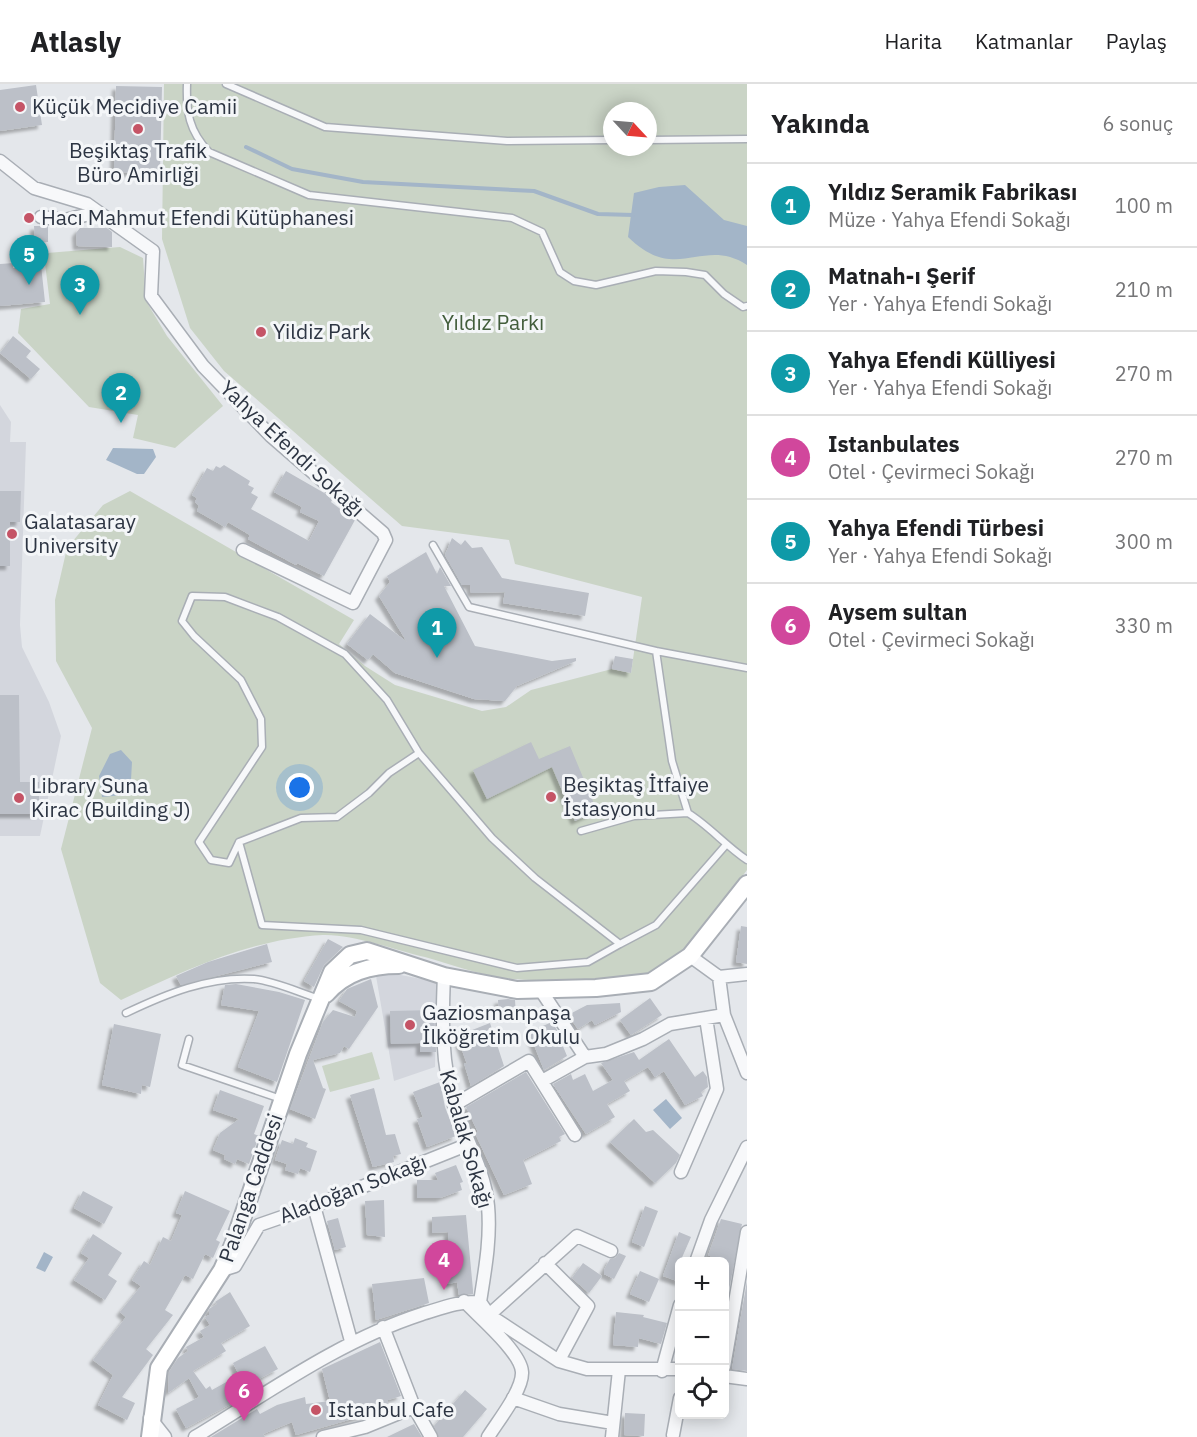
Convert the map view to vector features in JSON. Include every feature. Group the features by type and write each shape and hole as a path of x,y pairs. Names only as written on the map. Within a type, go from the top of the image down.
{"main road":[{"name":"Palanga Caddesi","path":"150,1437 150,1418 159,1368 222,1270 233,1245 282,1100 321,999 336,983 351,974 379,965 406,965 444,976 517,990 651,982 690,956 747,884"}],"street":[{"name":"Yahya Efendi Sokağı","path":"0,161 34,188 83,202 153,251 155,260 151,296 203,366 271,436 383,533 386,540 353,603 243,550"},
{"path":"41,217 65,220 98,212"},
{"path":"690,956 719,977 747,974"},
{"name":"Kabalak Sokağı","path":"444,976 445,1064 454,1105 488,1204 487,1259 480,1302"},
{"path":"719,977 724,1015 747,1073"},
{"path":"540,990 585,1057"},
{"path":"542,1081 585,1057 606,1054 643,1039 670,1024 724,1015"},
{"path":"681,1172 717,1089 706,1018"},
{"path":"454,1105 529,1061 575,1135"},
{"name":"Aladoğan Sokağı","path":"222,1270 235,1266 259,1225 314,1206 469,1144"},
{"path":"698,1257 711,1220 747,1148"},
{"path":"314,1206 351,1341"},
{"path":"724,1365 747,1232"},
{"path":"489,1315 577,1236 611,1251"},
{"path":"545,1263 588,1306 559,1360"},
{"path":"464,1301 519,1360 522,1374 513,1398 488,1437"},
{"path":"195,1437 351,1341 383,1327 464,1301 480,1302 489,1315 559,1360 587,1369 675,1370"},
{"path":"662,1371 678,1311"},
{"path":"383,1327 414,1407 431,1437"},
{"path":"612,1437 620,1370"},
{"path":"729,1376 747,1378"},
{"path":"513,1398 559,1414 613,1423"},
{"path":"323,1437 366,1432 414,1407"},
{"path":"150,1418 165,1437"},
{"path":"673,1435 676,1419"}],"lane":[{"path":"187,84 186,105 189,124 198,140 209,152 309,195 512,218 542,232 560,272 574,281 596,285 657,271 686,272 705,275 723,294 743,307 747,306"},
{"path":"226,84 325,127 507,141 603,140"},
{"path":"657,140 747,139"},
{"path":"433,545 469,607 656,651 747,668"},
{"path":"419,753 389,773 369,793 337,817 301,819 239,842 229,863 211,860 199,842 262,747 261,719 241,680 194,636 182,621 192,596 225,597 278,617 345,654 387,700 419,753 492,838 535,878 620,944"},
{"path":"656,651 672,761 688,813"},
{"path":"581,831 634,816 688,813 698,818 725,846 747,860"},
{"path":"239,842 262,925 361,930 517,968 588,962 656,925 725,846"},
{"path":"126,1013 174,990 234,980 256,979 321,999"},
{"path":"189,1039 182,1065 282,1100"}],"shaded area":[{"name":"Galatasaray University","path":"0,405 11,422 10,442 26,442 20,625 22,647 49,702 61,736 40,836 0,836"},
{"name":"Gaziosmanpaşa İlköğretim Okulu","path":"375,970 437,982 435,1067 394,1081"}],"green space":[{"name":"Yıldız Parkı","path":"164,84 747,84 747,870 698,936 666,967 634,976 611,979 504,978 361,940 323,935 244,949 194,967 121,1000 100,983 61,849 92,728 56,661 55,600 67,548 103,505 130,491 354,620 339,644 365,666 395,685 482,711 506,707 531,690 612,669 631,673 642,597 515,564 509,540 402,526 224,371 190,328 162,239"},
{"path":"120,247 143,258 146,301 167,336 223,406 175,448 133,438 138,415 89,407 18,333 21,309 50,304 44,255"},
{"path":"372,1052 380,1079 330,1092 322,1066"}],"water":[{"path":"685,185 724,220 747,226 747,265 731,257 716,255 661,258 645,251 628,237 634,193 659,187"},
{"path":"113,448 153,449 156,457 144,474 137,474 106,460"},
{"path":"121,750 132,762 131,780 123,795 102,797 99,776 110,754"},
{"path":"666,1099 682,1118 670,1129 653,1110"},
{"path":"44,1252 53,1257 45,1272 36,1268"}],"building":[{"name":"Küçük Mecidiye Camii","path":"36,85 42,125 0,131 0,90"},
{"name":"Beşiktaş Trafik Büro Amirliği","path":"116,86 162,87 160,173 114,172"},
{"path":"34,226 48,226 48,242 35,243"},
{"path":"80,228 107,228 112,232 112,247 77,246 76,233"},
{"path":"14,263 13,268 41,265 45,302 0,306 0,264"},
{"path":"13,336 31,351 26,357 40,369 31,379 0,353"},
{"path":"224,465 250,481 248,485 254,488 251,493 258,497 251,509 309,541 319,521 300,512 302,507 274,492 286,471 326,494 332,500 331,502 355,520 324,576 297,563 296,565 248,539 250,535 228,522 225,527 197,511 199,506 195,502 197,498 192,495 207,468 213,471 216,466 220,468"},
{"path":"0,491 21,491 20,522 10,522 10,566 0,566"},
{"path":"452,538 461,545 465,540 472,548 482,547 502,578 589,593 585,616 503,603 505,592 471,593 470,585 462,585 445,555"},
{"path":"426,552 437,574 440,567 451,586 444,586 475,646 552,661 576,658 576,661 517,686 505,701 474,699 395,673 373,654 368,660 347,644 370,614 407,642 379,596 390,582 387,576"},
{"path":"615,656 633,659 631,673 612,669"},
{"path":"0,695 19,695 20,782 39,782 39,814 0,814"},
{"path":"531,742 539,759 570,746 597,811 575,821 552,767 487,799 473,770"},
{"path":"741,926 747,927 747,964 736,962"},
{"path":"328,939 343,947 324,965 314,987 304,981"},
{"path":"267,944 272,962 181,985 176,976 208,962"},
{"path":"371,979 378,1007 349,1049 344,1046 340,1053 313,1060 323,1088 326,1089 315,1119 290,1109 323,1022 333,1010 355,1017 357,1011 339,1001 347,989"},
{"path":"236,984 279,992 305,1000 277,1082 238,1067 259,1011 221,1005 225,985"},
{"path":"650,998 662,1015 631,1035 620,1020"},
{"path":"498,1000 515,1000 516,1015 499,1016"},
{"path":"620,1003 621,1012 595,1025 592,1020 578,1029 568,1015 587,1005"},
{"path":"434,1010 436,1052 420,1052 420,1043 391,1044 390,1011"},
{"path":"552,1022 562,1038 560,1039 567,1056 544,1070 529,1032"},
{"path":"490,1023 504,1066 471,1086 464,1063 467,1064 457,1036"},
{"path":"114,1024 161,1034 150,1087 142,1085 141,1094 102,1085"},
{"path":"669,1039 695,1077 703,1071 707,1077 708,1087 701,1092 703,1096 685,1105 664,1071 655,1077 648,1067 624,1081 630,1091 607,1104 615,1117 586,1134 553,1084 571,1074 573,1080 585,1074 593,1091 613,1080 601,1063 634,1052 639,1060"},
{"path":"526,1072 565,1134 559,1137 561,1141 523,1160 532,1184 504,1195 475,1133 478,1132 466,1107"},
{"path":"440,1082 445,1107 456,1136 427,1147 417,1119 423,1117 413,1092"},
{"path":"374,1088 386,1135 395,1134 401,1154 393,1156 394,1162 373,1167 350,1095"},
{"path":"220,1090 264,1106 254,1134 259,1136 249,1164 237,1159 235,1164 224,1159 225,1155 213,1150 220,1133 239,1119 213,1110"},
{"path":"634,1119 646,1132 653,1130 680,1155 676,1163 655,1183 610,1142"},
{"path":"295,1138 308,1143 306,1147 317,1151 310,1172 300,1168 298,1174 285,1170 287,1164 275,1160 282,1140 293,1144"},
{"path":"456,1165 463,1182 460,1183 462,1190 440,1198 417,1198 417,1180 438,1180 435,1173"},
{"path":"83,1191 113,1207 104,1224 74,1208"},
{"path":"185,1191 230,1211 216,1240 220,1242 213,1258 205,1254 193,1279 185,1275 165,1310 173,1315 146,1349 153,1355 122,1397 135,1403 127,1420 98,1405 113,1375 93,1360 126,1317 120,1312 141,1286 132,1280 144,1261 150,1265 163,1237 171,1241 182,1215 176,1213"},
{"path":"384,1200 385,1237 367,1235 365,1201"},
{"path":"645,1206 658,1211 644,1247 632,1242"},
{"path":"466,1215 473,1294 459,1295 457,1282 448,1284 444,1265 449,1264 448,1232 432,1233 432,1217"},
{"path":"338,1218 346,1247 335,1250 327,1221"},
{"path":"721,1219 742,1224 729,1290 729,1257 708,1256"},
{"path":"679,1232 691,1237 682,1257 675,1257 675,1280 663,1276"},
{"path":"93,1234 122,1253 108,1275 117,1281 105,1300 74,1280 89,1258 81,1253"},
{"path":"619,1253 626,1256 614,1279 604,1274 604,1270 610,1259 615,1258"},
{"path":"583,1263 602,1276 589,1293 572,1278"},
{"path":"640,1271 659,1279 649,1302 630,1294"},
{"path":"424,1278 429,1303 376,1320 372,1284"},
{"path":"747,1281 747,1371 732,1369"},
{"path":"230,1292 250,1326 221,1343 226,1351 193,1371 206,1389 210,1386 212,1390 239,1375 233,1363 265,1346 278,1369 245,1386 249,1394 186,1428 176,1409 199,1397 189,1378 168,1393 169,1372 178,1358 188,1351 186,1347 204,1337 200,1331 210,1325 205,1317 209,1315 209,1309"},
{"path":"616,1312 644,1315 643,1317 667,1323 661,1344 639,1338 638,1347 613,1345"},
{"path":"380,1342 401,1396 388,1400 387,1409 296,1435 292,1422 263,1434 265,1437 211,1437 257,1409 260,1414 277,1405 305,1397 306,1404 330,1401 322,1369"},
{"path":"465,1390 487,1409 463,1437 439,1437 434,1426"},
{"path":"625,1413 645,1414 644,1436 624,1435"},
{"path":"414,1424 422,1437 387,1437"}],"waterway":[{"path":"246,147 292,169 363,182 534,191 598,214 633,215"}],"place":[{"name":"Küçük Mecidiye Camii","path":"20,107"},
{"name":"Beşiktaş Trafik Büro Amirliği","path":"138,129"},
{"name":"Hacı Mahmut Efendi Kütüphanesi","path":"29,218"},
{"name":"Yahya Efendi Türbesi","path":"29,285"},
{"name":"Yahya Efendi Külliyesi","path":"80,315"},
{"name":"Yildiz Park","path":"261,332"},
{"name":"Matnah-ı Şerif","path":"121,423"},
{"name":"Galatasaray University","path":"12,534"},
{"name":"Yıldız Seramik Fabrikası","path":"437,658"},
{"name":"Beşiktaş İtfaiye İstasyonu","path":"551,797"},
{"name":"Library Suna Kirac (Building J)","path":"19,798"},
{"name":"Gaziosmanpaşa İlköğretim Okulu","path":"410,1025"},
{"name":"Istanbulates","path":"444,1290"},
{"name":"Istanbul Cafe","path":"316,1410"},
{"name":"Aysem sultan","path":"244,1421"}]}
